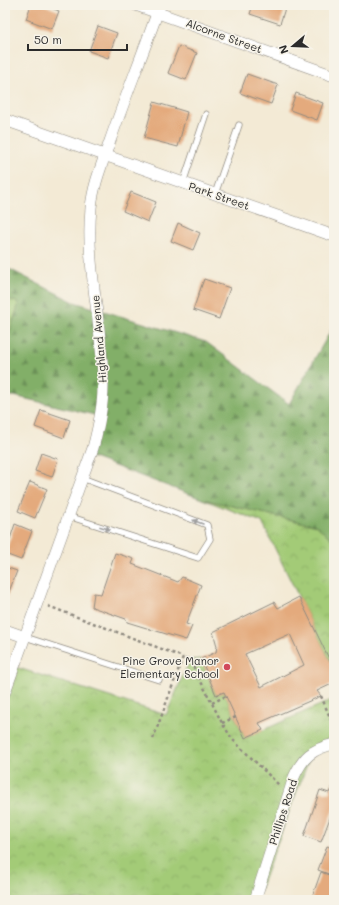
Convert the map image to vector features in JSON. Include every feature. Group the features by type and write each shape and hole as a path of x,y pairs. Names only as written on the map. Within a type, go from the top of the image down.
{"street":[{"name":"Alcorne Street","path":"136,5 159,9 334,76"},
{"name":"Highland Avenue","path":"5,692 93,448 99,425 104,390 102,345 90,258 91,208 93,195 105,155 124,100 159,9"},
{"name":"Park Street","path":"5,120 334,236"},
{"path":"5,630 25,636"},
{"name":"Phillips Road","path":"255,900 294,777 300,764 314,750 334,744"}],"lane":[{"path":"183,183 206,114"},
{"path":"216,194 239,125"},
{"path":"68,516 198,558 210,539 207,525 82,478"},
{"path":"25,636 159,680"}],"path":[{"path":"48,606 190,660 222,723 233,740 279,785"},
{"path":"153,739 183,657"},
{"path":"212,703 226,696"},
{"path":"321,696 334,727"},
{"path":"222,723 236,717"},
{"path":"330,717 334,719"}],"green space":[{"path":"5,267 74,302 206,342 289,404 334,325 334,541 317,526 202,499 88,456 99,416 14,396 5,396"},
{"path":"5,298 19,303 5,346"},
{"path":"202,499 317,526 334,541 334,669 262,522"},
{"path":"201,659 216,695 224,692 245,738 334,699 334,748 311,754 256,900 5,900 5,695 15,667 166,715 190,660"}],"building":[{"path":"31,5 44,5 59,11 52,29 26,19"},
{"path":"253,5 286,5 280,24 250,14"},
{"path":"98,26 117,33 108,58 89,51"},
{"path":"179,46 197,53 186,80 168,73"},
{"path":"247,74 278,85 271,104 240,93"},
{"path":"296,93 323,103 317,120 290,110"},
{"path":"154,102 187,112 178,147 144,138"},
{"path":"131,192 156,202 148,222 123,211"},
{"path":"178,223 200,233 193,250 171,241"},
{"path":"204,279 230,288 219,319 193,310"},
{"path":"41,410 70,420 64,438 35,427"},
{"path":"41,453 58,459 52,477 35,471"},
{"path":"30,482 47,489 35,518 18,511"},
{"path":"15,524 32,531 21,560 5,554"},
{"name":"Pine Grove Manor Elementary School","path":"115,553 134,559 132,564 178,582 182,577 201,585 186,624 192,626 186,640 127,622 126,619 92,607 94,593 101,594"},
{"path":"5,567 17,571 5,602"},
{"name":"Pine Grove Manor Elementary School","path":"299,597 334,669 334,683 317,691 321,696 259,723 263,730 245,738 224,692 216,695 201,659 216,652 217,646 213,632 274,602 278,608","holes":["290,634 304,665 261,687 245,654"]},
{"path":"334,780 334,807 321,842 304,836 320,790 329,793"},
{"path":"327,846 334,849 334,876 318,870"},
{"path":"321,872 334,877 334,887 330,900 311,900"}],"place":[{"name":"Pine Grove Manor Elementary School","path":"227,667"}]}
